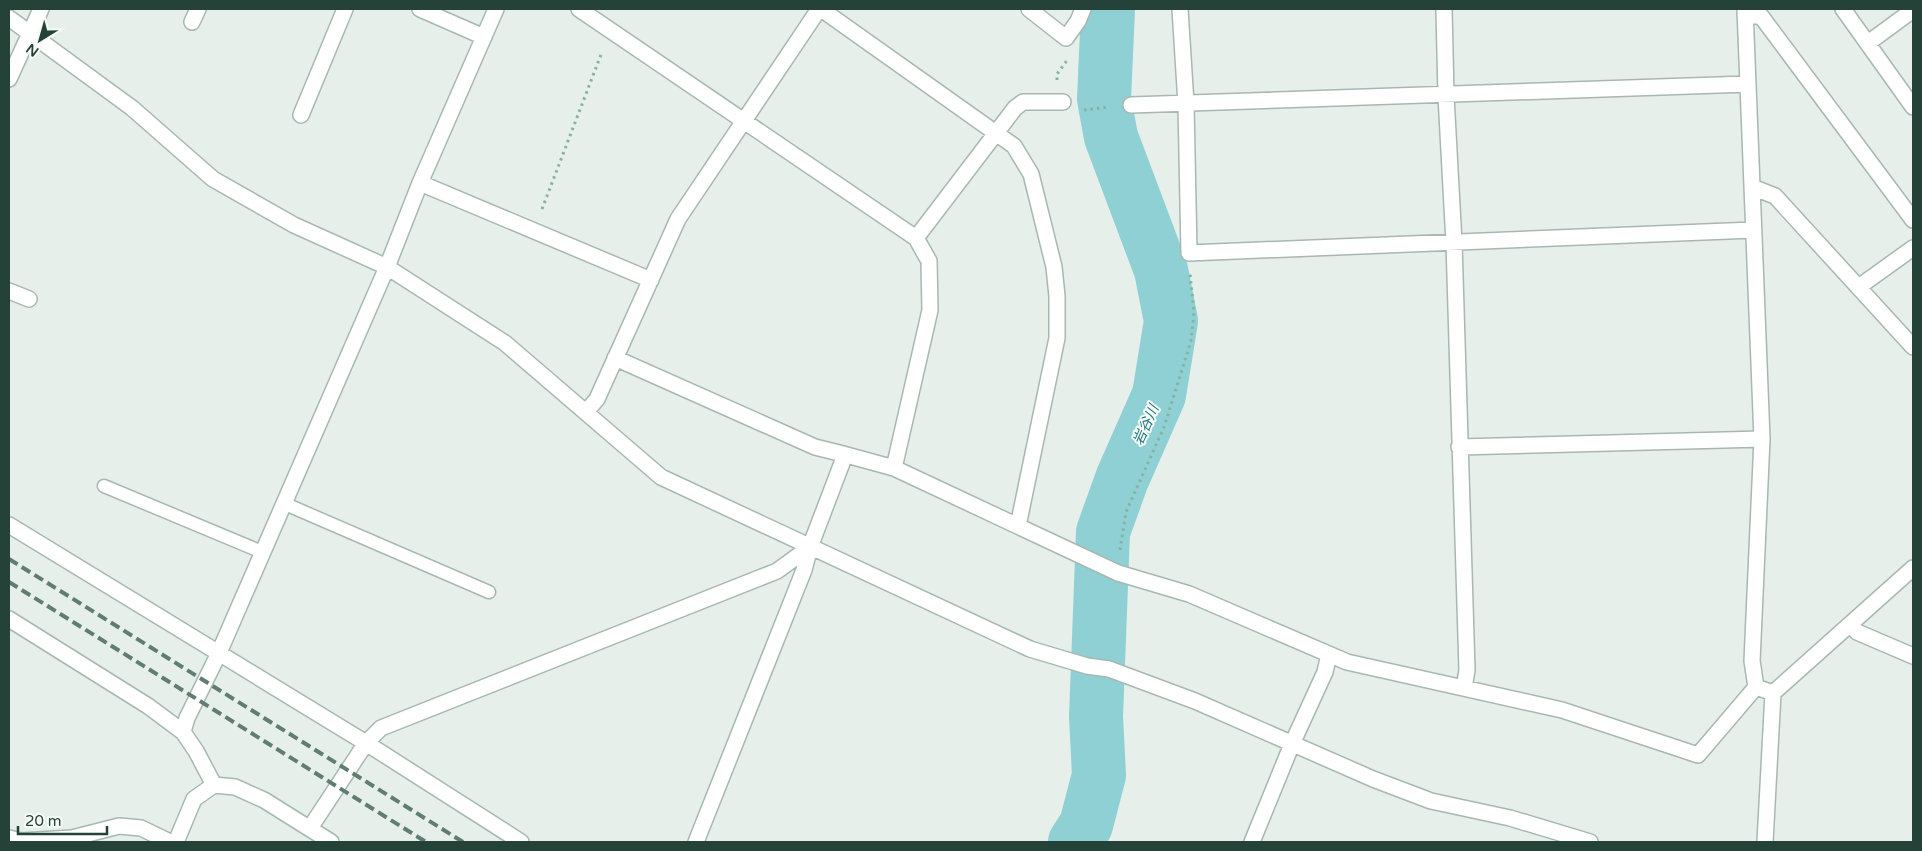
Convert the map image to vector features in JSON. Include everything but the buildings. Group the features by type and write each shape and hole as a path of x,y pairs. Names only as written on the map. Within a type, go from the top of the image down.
{"street":[{"path":"9,79 41,9"},
{"path":"301,115 345,9"},
{"path":"420,9 484,37"},
{"path":"183,732 187,718 218,655 387,267 420,183 496,9"},
{"path":"579,9 916,238 929,261 930,310 894,468"},
{"path":"586,412 597,399 678,219 820,9 1014,146 1031,174 1054,267 1057,296 1056,338 1018,526"},
{"path":"1029,9 1066,38 1078,22 1083,9"},
{"path":"1180,9 1186,104 1189,253 1753,230"},
{"path":"1444,9 1446,96 1454,243 1467,670 1464,688"},
{"path":"1843,9 1913,107"},
{"path":"1868,43 1913,10"},
{"path":"615,358 816,447 894,468 1115,571 1188,594 1347,662 1562,710 1698,755 1756,687 1752,661 1762,439 1745,12 1761,16 1913,220"},
{"path":"9,18 132,108 213,179 294,225 387,267 505,343 661,477 1030,649 1088,666 1109,669 1195,701 1373,779 1431,801 1510,818 1590,842"},
{"path":"1125,106 1748,84"},
{"path":"916,238 1015,108 1023,102 1063,102"},
{"path":"420,183 650,280"},
{"path":"1752,187 1775,196 1860,286 1913,347"},
{"path":"1860,286 1913,248"},
{"path":"9,291 29,299"},
{"path":"1459,447 1762,439"},
{"path":"696,842 804,570 810,547 842,463 843,454"},
{"path":"9,526 218,655 366,743 521,842"},
{"path":"310,828 366,743 381,728 777,571 810,547"},
{"path":"1765,842 1773,693 1913,568"},
{"path":"9,619 148,706 183,732 196,751 214,785"},
{"path":"1850,625 1857,632 1913,656"},
{"path":"1252,842 1292,744 1326,672 1329,654"},
{"path":"1756,687 1773,693"},
{"path":"176,842 194,799 214,785 235,787 264,800 331,842"},
{"path":"9,838 21,840 72,838 119,826 141,828 170,842"}],"lane":[{"path":"104,486 262,552"},
{"path":"283,503 489,592"}],"path":[{"path":"533,231 605,43 614,33"},
{"path":"1057,74 1071,54"},
{"path":"1083,110 1125,106"},
{"path":"1115,571 1126,512 1164,427 1191,342 1194,312 1189,253"}],"waterway":[{"name":"岩谷川","path":"1075,842 1086,825 1099,775 1096,717 1103,532 1122,479 1159,395 1171,321 1161,270 1111,137 1104,99 1108,9"}],"railway":[{"path":"9,559 463,842"},
{"path":"9,582 426,842"}]}
